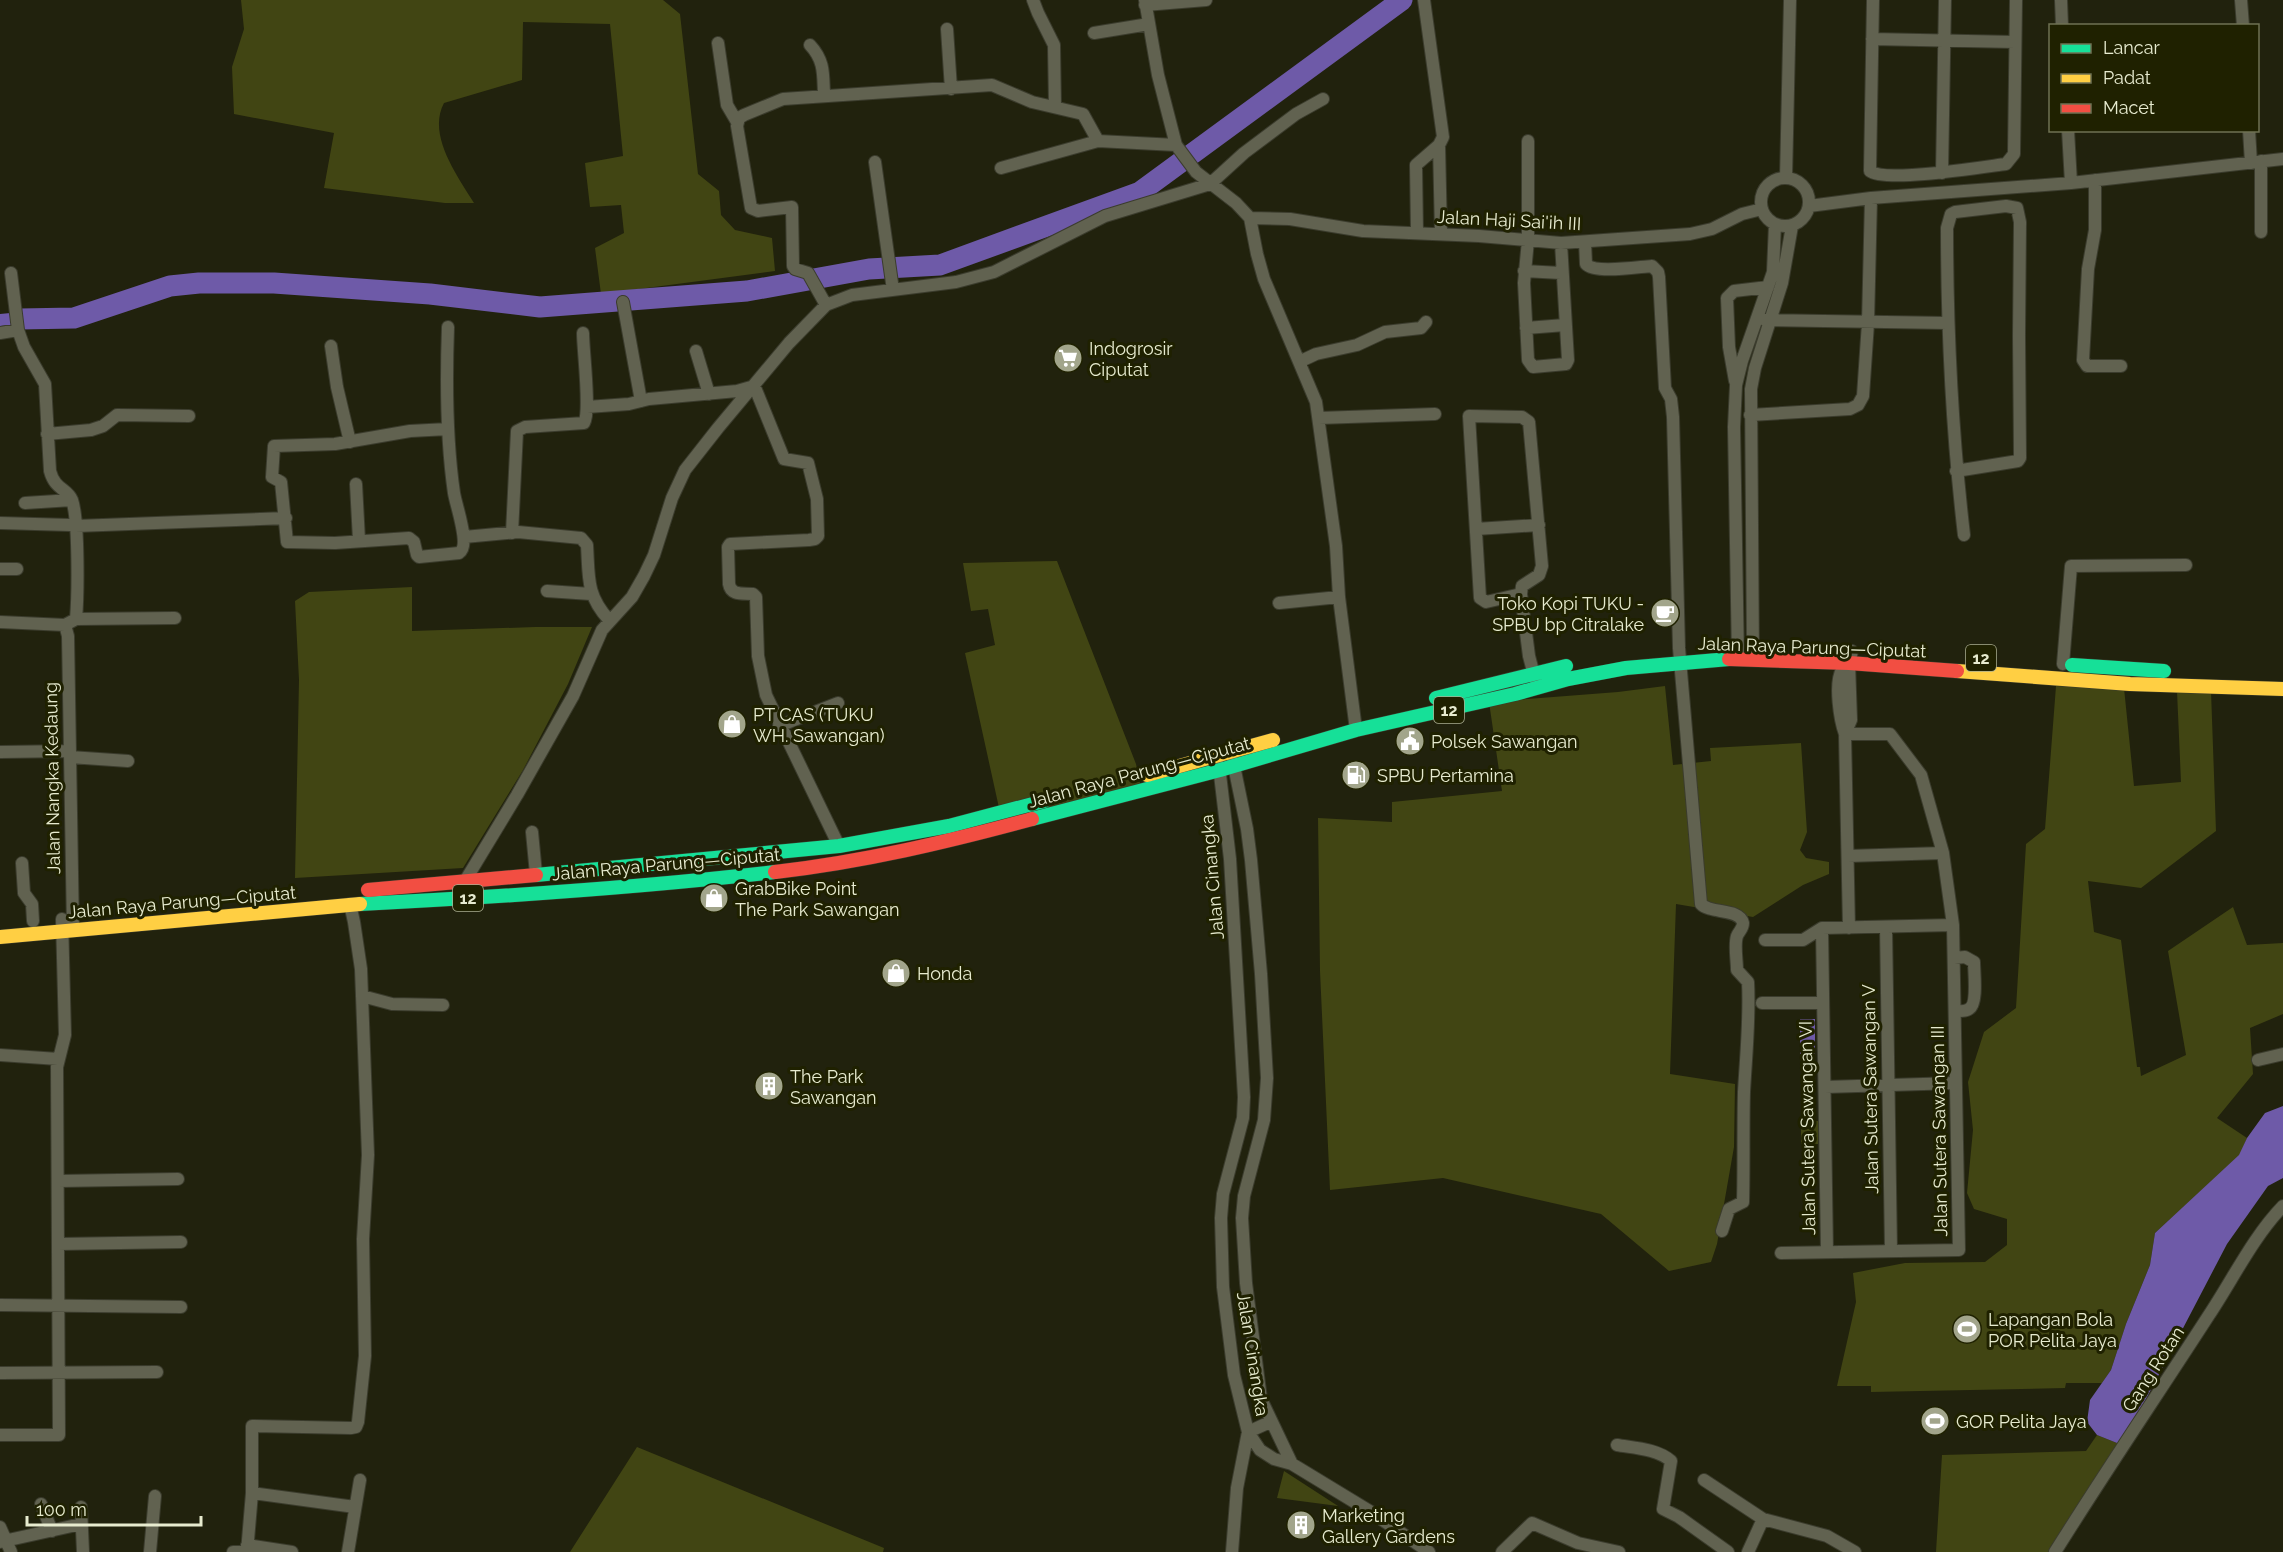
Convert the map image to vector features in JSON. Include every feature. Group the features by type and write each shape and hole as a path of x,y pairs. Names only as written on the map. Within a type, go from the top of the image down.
{"highway":[{"name":"Jalan Raya Parung—Ciputat","path":"1720,646 1738,652"},
{"name":"Jalan Raya Parung—Ciputat","path":"272,905 484,898 692,882 830,866 940,844 1220,770 1355,725 1533,673 1648,652"},
{"name":"Jalan Raya Parung—Ciputat","path":"1120,782 1224,753 1626,668 1679,652 1850,657 2130,684 2283,689"},
{"name":"Jalan Raya Parung—Ciputat","path":"1850,657 1925,655"},
{"path":"2057,664 2283,678"},
{"path":"2130,684 2132,669"},
{"name":"Jalan Raya Parung—Ciputat","path":"0,937 67,925 272,905 465,881 838,846 938,828 1063,796"},
{"path":"938,828 940,844"},
{"path":"598,870 599,889"},
{"name":"Jalan Raya Parung—Ciputat","path":"0,924 33,921 67,925"}],"street":[{"path":"1034,0 1054,45 1055,107"},
{"path":"1206,0 1145,2 1160,84 1178,148 1187,162 1210,184 1236,203 1250,218 1262,273 1316,402 1337,556 1339,597 1355,725"},
{"path":"1417,233 1416,165 1439,145 1443,137 1424,0"},
{"path":"1786,178 1790,0"},
{"path":"1873,0 1870,171 1880,176 1942,173 2007,164 2011,160 2014,154 2016,0"},
{"path":"1942,173 1945,0"},
{"path":"2061,0 2062,24"},
{"path":"2241,0 2243,24"},
{"path":"1095,33 1149,24"},
{"path":"947,29 951,89"},
{"path":"1872,39 2015,42"},
{"path":"718,43 727,105 737,122 742,164 752,208 758,211 792,207 794,231 792,262 795,270 808,273 826,305"},
{"path":"810,45 819,54 825,96"},
{"path":"737,122 744,115 776,100 992,85 1032,102 1083,114 1098,141"},
{"path":"465,881 573,696 597,639 609,620 632,597 650,566 672,498 686,470 751,387 826,305 852,295 956,282 994,272 1105,216 1210,184 1244,153 1296,114 1323,99"},
{"path":"2068,132 2072,183"},
{"path":"2249,132 2256,162 2261,232"},
{"path":"1001,168 1098,141 1178,148"},
{"path":"1528,141 1528,240 1524,271 1528,360 1533,367 1566,364 1568,360 1561,243"},
{"path":"1439,145 1441,234"},
{"path":"1809,206 1871,198 2072,183 2283,159"},
{"path":"875,162 893,290"},
{"path":"1786,178 1801,184 1806,190 1809,206 1803,218 1792,226 1774,224 1762,209 1762,198 1767,187 1776,180 1786,178"},
{"path":"2095,180 2095,230 2088,279 2083,360 2087,366 2121,366"},
{"path":"1750,415 1850,409 1858,405 1863,396 1868,323 1871,198"},
{"path":"1956,471 2018,461 2020,458 2020,222 2017,208 2006,206 1955,212 1951,214 1947,228 1947,323 1956,471 1964,535"},
{"name":"Jalan Haji Sai'ih III","path":"1250,218 1290,219 1363,231 1561,243 1690,234 1712,229 1742,214 1762,209"},
{"path":"1736,385 1773,272 1774,224"},
{"path":"1753,653 1751,389 1755,368 1787,262 1792,226"},
{"path":"1585,242 1586,264 1589,268 1600,270 1652,266 1658,272 1665,388 1671,399 1673,417 1679,652 1701,904 1706,908 1738,915 1742,921 1743,927 1737,935 1737,970 1748,982 1750,1016 1744,1102 1743,1202 1729,1209 1722,1231"},
{"path":"1524,271 1561,273"},
{"path":"11,273 18,330 24,347 44,379 48,460 53,480 72,500"},
{"path":"1738,652 1734,427 1736,385 1729,347 1727,298 1734,291 1768,287"},
{"path":"623,302 641,401"},
{"path":"1756,319 1947,323"},
{"path":"1300,361 1316,354 1357,345 1385,332 1420,329 1426,322"},
{"path":"1526,327 1565,326"},
{"path":"448,327 448,429 454,496 464,537 464,548 459,553 421,557 417,555 411,538 335,543 288,543 281,482 272,477 273,447 350,441 410,431 448,429"},
{"path":"0,333 18,330"},
{"path":"512,533 517,431 525,427 584,423 587,417 583,333"},
{"path":"331,346 337,387 350,441"},
{"path":"696,351 709,394"},
{"path":"587,407 709,394 751,387 756,390 783,457 786,460 808,463 817,499 819,531 815,539 730,544 728,547 730,590 753,594 756,597 761,675 766,695 838,846"},
{"path":"1319,418 1435,414"},
{"path":"47,434 96,429 117,415 189,416"},
{"path":"1521,594 1486,602 1480,598 1468,416 1522,417 1526,419 1530,427 1542,570 1539,575 1522,586 1521,594 1533,673 1538,687"},
{"path":"356,484 359,540"},
{"path":"25,503 72,500"},
{"name":"Jalan Nangka Kedaung","path":"0,1435 59,1435 58,1059 65,1035 70,754 68,636 72,500"},
{"path":"0,523 73,526 286,518"},
{"path":"1476,529 1539,525"},
{"path":"464,537 535,533 584,540 587,545 591,594 595,603 609,620"},
{"path":"2057,664 2071,566 2186,565"},
{"path":"0,569 17,569"},
{"path":"547,591 591,594"},
{"path":"1279,603 1339,597"},
{"path":"0,622 175,618"},
{"path":"1850,657 1841,670 1839,686 1840,722 1845,735 1850,927"},
{"path":"779,726 838,703"},
{"name":"Jalan Sutera Sawangan III","path":"1845,735 1890,735 1921,775 1943,853 1953,925 1959,1250"},
{"path":"0,752 70,754 128,761"},
{"name":"Jalan Cinangka","path":"1224,753 1234,766 1247,829 1261,974 1267,1078 1264,1120 1244,1196 1242,1218 1246,1283 1261,1399 1292,1464"},
{"name":"Jalan Cinangka","path":"1224,753 1220,770 1230,859 1244,1097 1240,1129 1223,1194 1221,1218 1223,1287 1234,1375 1248,1432 1260,1450 1274,1459 1292,1464"},
{"path":"532,832 536,874"},
{"path":"1848,856 1943,853"},
{"path":"22,863 24,893 33,904 33,921"},
{"path":"247,1550 252,1493 252,1428 254,1425 351,1428 356,1427 358,1422 365,1356 363,1239 368,1155 362,996 358,944 350,904"},
{"path":"1765,940 1803,940 1822,928 1953,925"},
{"name":"Jalan Sutera Sawangan V","path":"1886,927 1891,1251"},
{"name":"Jalan Sutera Sawangan VI","path":"1822,928 1827,1252"},
{"name":"Jalan Sutera Sawangan III","path":"1954,958 1965,957 1974,962 1974,1003 1971,1009 1955,1011"},
{"path":"362,996 392,1004 443,1005"},
{"name":"Jalan Sutera Sawangan VI","path":"1762,1003 1823,1003"},
{"path":"2258,1060 2283,1054"},
{"path":"0,1055 58,1059"},
{"path":"1825,1087 1956,1083"},
{"path":"58,1180 178,1179"},
{"name":"Gang Rotan","path":"2055,1552 2095,1487 2156,1398 2260,1236 2283,1206"},
{"path":"58,1244 181,1242"},
{"name":"Jalan Sutera Sawangan VI","path":"1781,1253 1959,1250"},
{"path":"1223,1287 1246,1283"},
{"path":"0,1305 181,1307"},
{"path":"0,1373 157,1372"},
{"path":"1232,1552 1237,1488 1248,1432 1270,1422"},
{"path":"1617,1445 1666,1456 1671,1461 1663,1509 1679,1517 1728,1552"},
{"path":"1274,1459 1284,1447"},
{"path":"1292,1464 1371,1512 1429,1552"},
{"path":"348,1552 360,1480"},
{"path":"1704,1480 1747,1506 1763,1519 1827,1536 1855,1552"},
{"path":"252,1493 355,1507"},
{"path":"150,1552 155,1496"},
{"path":"41,1504 51,1532"},
{"path":"81,1507 83,1552"},
{"path":"1748,1552 1763,1519"},
{"path":"1502,1552 1532,1522 1578,1542 1619,1552"},
{"path":"0,1527 6,1545 81,1524"},
{"path":"233,1552 247,1550 292,1552"}],"green space":[{"path":"241,0 663,0 680,14 698,174 719,191 721,215 735,230 772,238 775,271 601,294 595,248 624,233 621,205 590,207 585,163 623,156 610,24 523,22 522,80 444,103 439,128 446,155 474,203 445,203 324,188 334,133 234,114 232,67 244,29"},
{"path":"1057,561 1136,764 1141,788 1003,826 965,653 995,645 988,609 971,611 963,563"},
{"path":"412,587 412,631 592,627 568,684 523,770 463,868 295,878 299,680 295,601 309,592"},
{"path":"1665,686 1673,765 1711,761 1710,748 1801,743 1807,832 1800,850 1806,858 1829,862 1829,874 1803,885 1753,917 1676,904 1670,1074 1735,1084 1734,1147 1717,1244 1711,1262 1669,1271 1601,1214 1443,1178 1330,1190 1320,971 1318,818 1392,822 1392,802 1502,791 1489,702"},
{"path":"2056,686 2124,688 2134,786 2181,782 2177,691 2211,691 2216,831 2141,888 2088,881 2094,932 2121,940 2137,1067 2140,1067 2141,1076 2186,1055 2168,951 2233,907 2247,945 2283,943 2283,1014 2250,1028 2253,1074 2217,1118 2247,1138 2240,1155 2155,1233 2150,1265 2126,1324 2111,1370 2102,1383 2066,1383 2065,1388 1871,1392 1871,1386 1837,1386 1856,1302 1853,1273 1905,1263 1985,1262 2007,1245 2007,1219 1974,1209 1967,1193 1973,1130 1968,1082 1984,1032 2016,1008 2026,844 2045,829"},
{"path":"1801,1121 1818,1121 1818,1144 1801,1144"},
{"path":"2097,1435 2122,1445 2056,1552 1936,1552 1942,1455 2086,1451"},
{"path":"637,1447 884,1548 883,1552 570,1552"},
{"path":"1284,1471 1338,1506 1277,1498"}],"shaded area":[{"path":"1800,1019 1815,1019 1815,1054 1800,1054"},
{"path":"2283,1106 2283,1178 2268,1186 2227,1244 2122,1445 2097,1435 2087,1422 2090,1400 2111,1370 2126,1324 2150,1265 2155,1233 2239,1155 2247,1138 2265,1113"}],"waterway":[{"path":"20,319 74,318 170,286 199,283 274,283 430,294 540,307 747,291 869,269 940,265 1140,192 1402,0"},
{"path":"0,320 11,319"}],"traffic: fast":[{"path":"1032,819 1220,770 1356,730 1515,694 1568,679 1626,668 1729,659"},
{"path":"2072,665 2164,671"},
{"path":"1436,698 1566,666"},
{"path":"536,875 839,846 949,826 1044,801"},
{"path":"360,904 568,891 775,872"}],"traffic: slow":[{"path":"1957,671 2130,684 2283,689"},
{"path":"1147,775 1273,740"},
{"path":"0,937 360,904"}],"traffic: jam":[{"path":"1729,659 1849,663 1957,671"},
{"path":"775,872 840,863 905,850 1032,819"},
{"path":"368,890 536,875"}],"place":[{"name":"Indogrosir Ciputat","path":"1068,358"},
{"name":"Toko Kopi TUKU - SPBU bp Citralake","path":"1665,613"},
{"name":"PT CAS (TUKU WH. Sawangan)","path":"732,724"},
{"name":"Polsek Sawangan","path":"1410,741"},
{"name":"SPBU Pertamina","path":"1356,775"},
{"name":"GrabBike Point The Park Sawangan","path":"714,898"},
{"name":"Honda","path":"896,973"},
{"name":"The Park Sawangan","path":"769,1086"},
{"name":"Lapangan Bola POR Pelita Jaya","path":"1967,1329"},
{"name":"GOR Pelita Jaya","path":"1935,1421"},
{"name":"Marketing Gallery Gardens","path":"1301,1525"}]}
